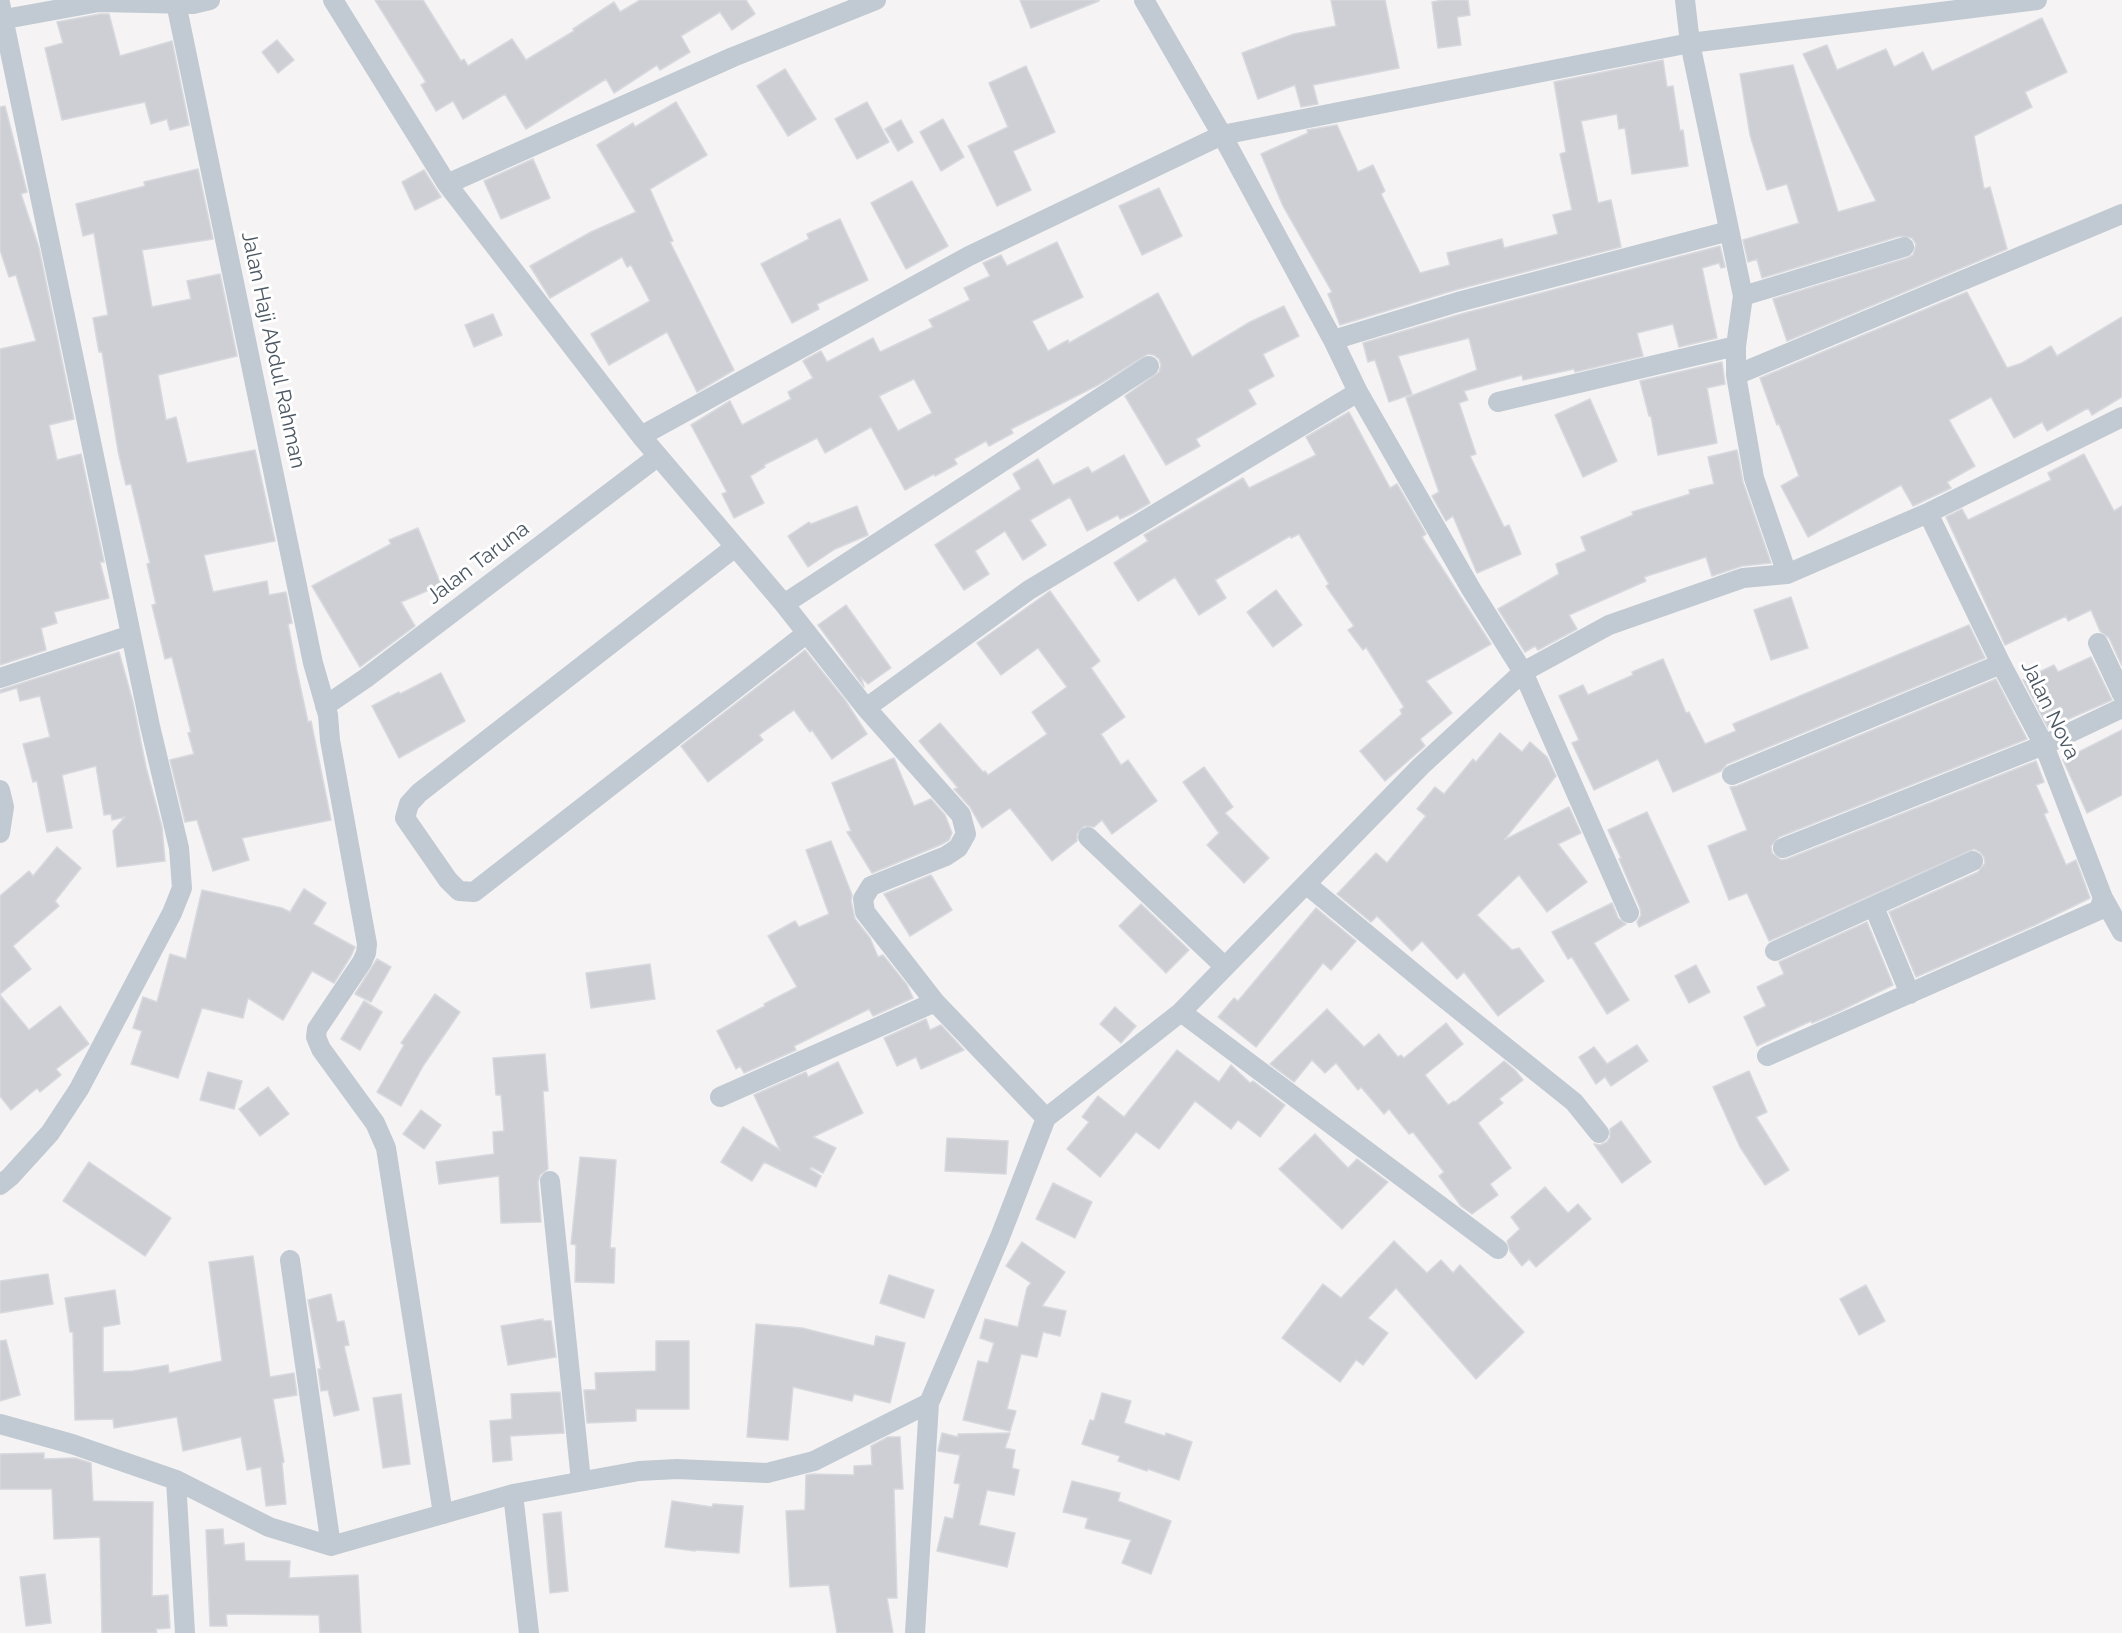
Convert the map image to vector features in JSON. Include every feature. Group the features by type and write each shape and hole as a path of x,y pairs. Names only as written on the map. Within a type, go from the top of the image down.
{"street":[{"path":"333,0 447,184 657,457 784,604 866,708 961,815 966,834 958,848 946,856 871,886 863,899 865,912 935,1002 1046,1118"},
{"path":"447,184 733,57 876,0"},
{"path":"1144,0 1222,135 1333,340 1358,392 1471,589 1522,672 1629,913"},
{"path":"1685,0 1690,43 1743,296 1736,346 1736,375 1754,478 1787,574"},
{"path":"641,436 969,256 1222,135 1690,43 2037,0"},
{"path":"0,1185 10,1178 50,1133 79,1089 172,914 182,888 179,848 131,635 1,14 99,2 193,2"},
{"name":"Jalan Haji Abdul Rahman","path":"193,2 309,640 325,706 367,944 362,962 317,1029 316,1036 321,1049 375,1123 386,1148 442,1514"},
{"path":"1736,375 2122,214"},
{"path":"1333,340 1458,302 1729,231"},
{"path":"1743,296 1904,247"},
{"path":"1498,402 1736,346"},
{"path":"784,604 1149,366"},
{"path":"866,708 1029,590 1358,392"},
{"path":"915,1633 929,1403 1000,1237 1046,1118 1182,1012 1224,966 1421,766 1522,672 1609,625 1743,578 1787,574 1928,513 2122,417"},
{"name":"Jalan Taruna","path":"325,706 366,678 657,457"},
{"name":"Jalan Nova","path":"1928,513 2001,664 2044,745 2103,898 2122,932"},
{"path":"735,547 419,793 409,804 405,818 448,880 459,891 474,892 807,633"},
{"path":"0,678 131,635"},
{"path":"2098,643 2122,694"},
{"path":"1732,774 2001,664"},
{"path":"1783,848 2044,745 2122,708"},
{"path":"0,790 4,807 0,833"},
{"path":"1088,837 1224,966"},
{"path":"1775,951 1973,861"},
{"path":"1306,884 1574,1101 1599,1133"},
{"path":"1767,1056 2099,910 2103,898"},
{"path":"1874,907 1910,994"},
{"path":"720,1097 935,1002"},
{"path":"1182,1012 1498,1249"},
{"path":"550,1181 581,1481"},
{"path":"290,1260 331,1546"},
{"path":"0,1424 72,1444 176,1480 269,1527 331,1546 513,1494 639,1471 677,1469 767,1473 814,1461 929,1403"},
{"path":"176,1480 185,1633"},
{"path":"513,1494 529,1633"}],"building":[{"path":"375,0 423,0 461,61 464,59 468,66 512,39 526,60 574,31 573,29 614,2 620,12 640,0 746,0 755,14 732,30 720,12 681,36 690,52 660,70 657,65 614,93 606,79 526,129 505,94 463,119 453,101 436,111 421,85 426,82"},
{"path":"1020,0 1099,0 1099,1 1031,28"},
{"path":"1331,0 1385,0 1399,68 1313,85 1318,104 1301,107 1295,85 1258,99 1242,53 1294,34 1336,26"},
{"path":"1468,0 1470,15 1457,17 1461,45 1438,48 1432,2"},
{"path":"109,14 120,56 172,41 189,125 170,130 167,119 151,124 145,102 62,120 45,48 63,43 57,22"},
{"path":"2042,18 2067,72 2025,92 2032,107 1974,136 1984,189 1990,187 2007,249 1787,341 1773,299 1907,258 1913,255 1916,244 1912,238 1900,236 1762,278 1757,259 1748,262 1743,240 1799,223 1787,184 1767,190 1750,135 1740,74 1793,65 1838,212 1876,201 1803,54 1827,45 1837,70 1886,49 1894,67 1923,52 1932,71"},
{"path":"277,40 294,60 278,73 262,52"},
{"path":"1663,60 1667,87 1673,86 1688,166 1632,174 1625,128 1619,129 1617,114 1581,121 1598,203 1611,200 1621,247 1455,290 1340,325 1328,294 1332,292 1283,206 1261,154 1308,133 1307,130 1337,125 1358,172 1373,165 1385,191 1381,194 1420,273 1450,265 1447,253 1502,239 1504,248 1558,234 1553,215 1572,210 1560,154 1566,152 1554,82"},
{"path":"1026,66 1055,132 1013,151 1031,190 997,206 968,146 1008,127 989,83"},
{"path":"785,69 816,119 788,136 757,86"},
{"path":"676,102 707,155 650,189 673,241 670,242 734,370 697,392 667,332 609,365 591,334 650,301 631,265 627,267 622,257 550,298 530,266 591,232 636,212 597,145 633,123 635,127"},
{"path":"867,102 889,142 857,159 835,119"},
{"path":"5,106 27,192 21,194 39,248 74,419 49,425 57,460 81,454 104,562 100,562 109,598 54,612 57,623 41,628 46,650 0,665 0,349 36,341 16,275 9,277 0,250 0,107"},
{"path":"943,119 964,157 941,171 920,132"},
{"path":"901,120 913,142 898,151 885,129"},
{"path":"533,159 550,198 501,219 484,181"},
{"path":"198,169 213,239 142,250 152,307 191,299 187,281 220,274 237,356 158,375 166,420 176,417 187,463 255,450 275,541 204,555 213,592 267,581 269,595 286,592 292,623 288,624 297,671 308,722 311,721 331,820 242,838 249,860 213,871 197,820 185,822 170,760 194,754 188,733 191,732 172,657 165,659 152,605 156,604 147,564 150,563 131,484 126,485 118,451 102,352 99,352 93,318 108,315 94,233 83,236 76,204 145,186 144,182"},
{"path":"424,170 441,197 415,210 402,182"},
{"path":"912,181 948,246 906,269 871,203"},
{"path":"1159,188 1182,236 1142,255 1119,206"},
{"path":"840,219 868,280 817,304 819,309 792,323 761,264 809,239 807,234"},
{"path":"1057,242 1083,297 1032,321 1048,351 1068,340 1069,343 1158,293 1192,357 1250,322 1284,306 1299,336 1263,354 1274,376 1248,390 1256,404 1196,439 1200,446 1166,465 1125,396 1159,372 1161,365 1159,359 1148,354 1098,385 1011,429 1013,433 989,446 986,441 954,459 957,464 905,490 871,427 825,453 817,438 764,465 765,467 750,476 764,503 734,518 722,494 727,492 691,425 730,401 742,425 791,399 788,392 813,378 803,361 808,358 821,351 827,362 873,338 880,352 933,327 929,320 970,300 964,288 990,276 983,263 1001,255 1007,266","holes":["914,379 932,413 898,431 879,396"]},
{"path":"1720,246 1725,267 1721,268 1719,263 1702,268 1717,338 1679,347 1673,324 1637,333 1643,356 1575,372 1574,369 1523,380 1522,375 1464,391 1468,400 1459,403 1476,454 1470,456 1504,527 1509,525 1521,554 1477,573 1453,516 1446,521 1432,496 1439,492 1406,398 1477,370 1469,338 1398,356 1412,394 1389,402 1375,360 1368,362 1363,343 1461,314"},
{"path":"1967,292 2007,368 2022,363 2051,346 2057,356 2122,317 2122,397 2092,415 2088,408 2047,431 2042,422 2014,438 1991,397 1949,420 1975,466 1947,482 1951,488 1913,506 1901,485 1808,537 1781,486 1799,476 1760,378"},
{"path":"493,314 502,335 474,347 465,325"},
{"path":"1722,362 1725,384 1707,388 1717,443 1658,455 1651,416 1649,416 1640,381"},
{"path":"1590,399 1617,461 1583,477 1555,415"},
{"path":"1349,412 1390,488 1397,484 1426,534 1422,537 1491,644 1426,681 1452,713 1420,739 1425,746 1385,781 1360,751 1402,714 1400,710 1404,707 1366,647 1363,650 1348,630 1354,626 1326,586 1329,584 1299,534 1291,538 1290,536 1215,580 1226,598 1199,615 1175,577 1138,601 1114,563 1148,541 1144,535 1243,478 1249,488 1316,455 1306,437"},
{"path":"1737,450 1743,482 1771,563 1742,566 1712,576 1706,557 1644,577 1646,581 1569,615 1577,629 1538,650 1535,646 1525,652 1498,609 1559,574 1556,564 1586,551 1581,537 1633,515 1632,512 1690,494 1689,490 1714,484 1708,457"},
{"path":"2084,454 2114,511 2122,506 2122,666 2109,638 2100,631 2091,610 2068,621 2066,616 2005,645 1946,517 1962,509 1968,520 2051,480 2048,473"},
{"path":"1124,455 1150,503 1120,519 1118,515 1087,531 1070,497 1030,520 1046,545 1023,560 1005,531 975,551 989,574 964,590 935,545 1021,489 1013,474 1038,459 1053,485 1088,467 1092,473"},
{"path":"857,506 868,535 835,549 808,567 788,536 809,522 811,524"},
{"path":"418,528 441,585 401,602 415,626 360,667 312,586 391,544 389,540"},
{"path":"1276,590 1302,625 1273,647 1247,612"},
{"path":"1050,591 1100,661 1091,668 1125,717 1101,734 1121,765 1128,760 1157,801 1112,834 1102,820 1094,827 1084,826 1077,834 1077,841 1052,861 1010,808 982,828 970,807 954,789 958,788 919,741 940,723 988,775 1047,734 1032,712 1067,687 1038,648 1001,675 977,643"},
{"path":"1791,597 1808,648 1771,660 1754,610"},
{"path":"846,605 891,668 868,684 861,677 864,687 818,625"},
{"path":"1969,625 1985,658 1727,764 1721,771 1673,792 1658,759 1594,790 1572,743 1579,740 1559,696 1583,685 1588,695 1663,659 1686,713 1689,712 1705,744 1736,731 1733,724"},
{"path":"805,650 845,700 867,734 832,759 812,730 810,732 794,710 759,735 763,740 708,782 681,746"},
{"path":"119,652 162,827 165,861 117,867 113,831 125,817 112,820 111,814 104,815 96,766 62,775 72,828 47,832 37,781 33,782 23,744 50,737 40,696 20,701 17,688 0,693 0,690"},
{"path":"2091,657 2112,700 2048,728 2023,680 2054,665 2058,672"},
{"path":"441,673 465,721 399,758 372,706"},
{"path":"1996,679 2027,739 1779,837 1771,846 1772,853 1781,860 1787,859 2036,761 2044,782 2036,785 2048,812 2044,814 2066,865 2076,860 2090,898 2035,925 1916,977 1889,912 1978,872 1985,863 1984,857 1974,849 1769,941 1747,893 1729,900 1708,846 1747,830 1730,787"},
{"path":"2122,730 2122,795 2087,813 2063,760"},
{"path":"1500,733 1522,752 1530,742 1547,757 1556,776 1504,840 1569,807 1581,833 1558,844 1587,882 1547,912 1519,875 1477,915 1512,950 1519,948 1544,981 1498,1016 1464,972 1457,979 1422,941 1412,951 1377,916 1371,922 1337,894 1376,853 1387,863 1426,816 1417,809 1435,787 1444,794 1473,759 1476,762"},
{"path":"894,758 914,806 931,799 945,815 952,833 949,840 940,845 872,873 847,832 851,831 832,783"},
{"path":"1204,767 1233,807 1225,813 1269,858 1244,883 1207,845 1219,833 1183,782"},
{"path":"1647,812 1689,902 1639,927 1637,922 1641,915 1640,908 1608,830"},
{"path":"831,841 852,895 855,919 870,938 878,957 883,955 907,985 913,998 873,1016 869,1009 794,1046 796,1050 744,1073 740,1066 736,1069 717,1031 797,987 768,936 795,921 799,927 829,914 806,850"},
{"path":"57,847 81,868 55,901 59,906 13,946 31,969 0,994 0,896 29,871 33,876"},
{"path":"931,875 952,910 910,936 884,894"},
{"path":"304,889 326,903 313,924 355,947 334,983 312,971 283,1020 248,998 243,1018 202,1008 178,1078 131,1064 142,1031 133,1028 143,997 157,1002 170,954 186,959 202,890 282,908 290,912"},
{"path":"1612,903 1618,918 1626,924 1594,943 1629,1000 1607,1014 1572,957 1568,959 1552,932"},
{"path":"1141,904 1189,950 1166,973 1119,926"},
{"path":"1316,908 1356,941 1331,970 1323,963 1256,1047 1218,1017 1234,998 1238,1001"},
{"path":"1867,922 1893,985 1840,1011 1812,1023 1811,1021 1757,1046 1744,1017 1766,1006 1757,987 1784,974 1779,962"},
{"path":"377,959 391,967 371,1002 355,994"},
{"path":"650,964 655,999 591,1008 586,973"},
{"path":"1696,965 1710,992 1689,1003 1675,976"},
{"path":"435,994 460,1012 423,1066 401,1106 377,1092 404,1045 401,1043"},
{"path":"0,995 29,1030 60,1006 89,1044 56,1069 61,1075 40,1092 37,1088 11,1110 0,1096"},
{"path":"364,1001 382,1012 360,1050 341,1039"},
{"path":"1115,1007 1136,1026 1121,1043 1100,1024"},
{"path":"1327,1009 1364,1047 1379,1034 1398,1057 1401,1055 1404,1058 1446,1023 1463,1044 1425,1075 1448,1105 1455,1102 1504,1061 1515,1070 1523,1080 1499,1099 1503,1103 1478,1123 1511,1168 1490,1184 1498,1195 1472,1214 1461,1206 1439,1176 1444,1172 1413,1132 1409,1134 1389,1109 1384,1114 1361,1087 1358,1090 1336,1063 1325,1073 1312,1060 1294,1082 1270,1064"},
{"path":"926,1019 930,1030 941,1025 964,1050 921,1069 916,1057 897,1066 884,1038"},
{"path":"1637,1045 1648,1061 1611,1086 1605,1077 1596,1084 1579,1057 1594,1047 1607,1064"},
{"path":"1177,1050 1219,1082 1231,1065 1250,1083 1253,1081 1285,1105 1260,1137 1238,1120 1231,1129 1195,1101 1159,1149 1136,1132 1100,1177 1067,1149 1089,1122 1082,1117 1098,1096 1124,1117"},
{"path":"545,1054 548,1091 543,1091 548,1169 540,1175 538,1182 541,1222 501,1223 499,1176 439,1184 436,1162 494,1154 493,1132 504,1131 501,1095 496,1095 493,1058"},
{"path":"838,1062 863,1113 813,1137 836,1148 823,1173 811,1167 810,1169 821,1176 816,1187 764,1162 752,1181 721,1162 743,1127 780,1150 754,1095 806,1072 808,1077"},
{"path":"1749,1071 1767,1112 1756,1117 1789,1170 1765,1185 1740,1147 1713,1087"},
{"path":"208,1072 242,1081 234,1109 200,1100"},
{"path":"268,1087 289,1114 260,1136 239,1109"},
{"path":"421,1110 441,1125 424,1149 403,1134"},
{"path":"1621,1121 1651,1162 1622,1183 1594,1144 1600,1145 1607,1142 1610,1129"},
{"path":"1315,1134 1348,1168 1357,1159 1388,1182 1342,1229 1279,1169"},
{"path":"947,1138 1008,1141 1006,1174 945,1171"},
{"path":"580,1157 616,1160 610,1248 615,1248 614,1283 575,1282 576,1245 571,1244"},
{"path":"89,1162 171,1218 145,1256 63,1201"},
{"path":"1053,1183 1092,1202 1075,1238 1036,1219"},
{"path":"1545,1187 1568,1213 1578,1204 1591,1219 1536,1267 1529,1259 1522,1266 1510,1251 1507,1241 1520,1229 1511,1217"},
{"path":"1394,1241 1427,1273 1441,1260 1453,1273 1460,1265 1524,1332 1476,1379 1396,1288 1368,1318 1388,1333 1363,1365 1356,1360 1340,1382 1282,1338 1323,1284 1341,1298"},
{"path":"1022,1242 1065,1272 1042,1306 1066,1311 1060,1336 1043,1332 1037,1357 1021,1354 1007,1409 1016,1411 1010,1431 963,1420 978,1361 988,1363 994,1343 980,1338 985,1319 1018,1327 1027,1288 1031,1283 1006,1266"},
{"path":"253,1256 270,1377 294,1373 297,1395 273,1399 284,1462 282,1463 286,1504 266,1506 261,1467 247,1470 241,1437 183,1451 177,1417 114,1428 113,1419 75,1420 73,1332 70,1332 65,1298 115,1290 120,1324 103,1327 103,1372 133,1371 168,1365 169,1373 222,1361 209,1262"},
{"path":"48,1274 53,1304 0,1313 0,1281"},
{"path":"889,1275 934,1290 924,1318 880,1303"},
{"path":"1866,1285 1885,1321 1859,1335 1840,1299"},
{"path":"331,1294 337,1322 344,1321 349,1345 344,1346 359,1410 334,1416 328,1390 321,1391 318,1369 321,1369 308,1300"},
{"path":"543,1319 543,1321 551,1321 556,1357 508,1365 501,1326"},
{"path":"756,1324 802,1328 874,1346 876,1336 905,1343 890,1403 854,1394 852,1401 793,1387 788,1440 747,1437"},
{"path":"6,1340 20,1395 0,1401 0,1341"},
{"path":"656,1341 689,1341 689,1409 636,1409 636,1421 587,1423 584,1390 596,1390 595,1373 656,1371"},
{"path":"560,1392 564,1433 510,1436 512,1460 493,1462 490,1421 512,1419 511,1394"},
{"path":"1102,1393 1131,1401 1124,1423 1192,1442 1179,1480 1118,1461 1120,1456 1082,1444 1090,1420 1094,1421"},
{"path":"401,1394 410,1464 383,1468 373,1398"},
{"path":"942,1433 958,1437 958,1434 1010,1433 1005,1448 1015,1450 1012,1468 1019,1470 1014,1495 987,1490 979,1525 1015,1533 1007,1567 937,1551 945,1517 953,1519 960,1484 954,1483 960,1455 938,1451"},
{"path":"888,1437 900,1437 903,1489 894,1489 897,1598 887,1598 893,1633 837,1633 829,1585 790,1587 786,1511 805,1510 806,1475 854,1475 854,1466 872,1465 871,1446"},
{"path":"44,1453 44,1459 75,1458 91,1463 93,1501 153,1502 152,1596 168,1595 170,1628 156,1629 157,1633 102,1633 100,1537 54,1539 52,1489 0,1489 0,1454"},
{"path":"1072,1481 1120,1493 1118,1501 1171,1521 1151,1574 1122,1563 1131,1540 1085,1528 1088,1518 1063,1512"},
{"path":"672,1501 712,1507 713,1504 743,1506 739,1553 665,1547"},
{"path":"561,1512 568,1591 550,1593 543,1514"},
{"path":"223,1529 224,1545 244,1543 245,1561 290,1561 289,1578 358,1575 361,1633 320,1633 319,1615 226,1614 227,1626 210,1626 206,1530"},
{"path":"45,1574 51,1623 26,1626 20,1577"}]}
